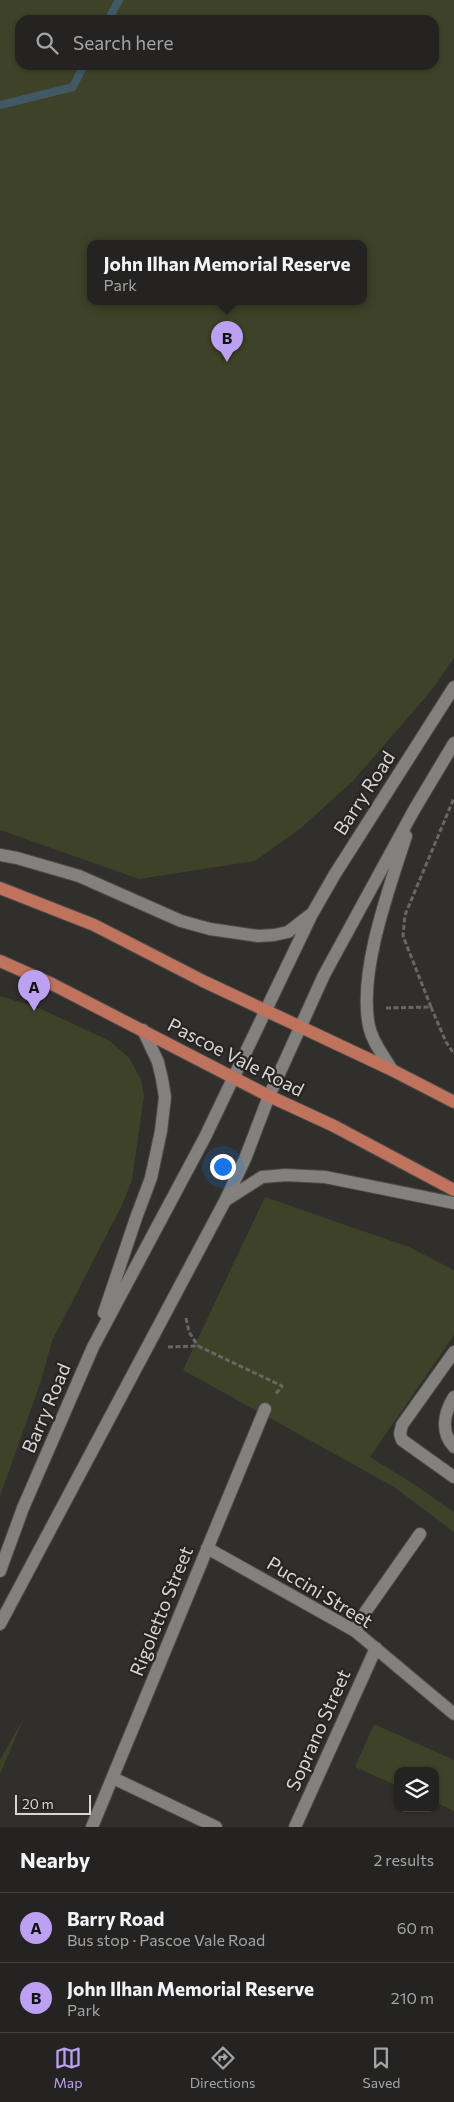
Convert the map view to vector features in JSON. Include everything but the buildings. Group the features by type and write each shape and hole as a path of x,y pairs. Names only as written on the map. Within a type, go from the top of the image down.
{"main road":[{"path":"0,888 94,925 203,981 392,1070 454,1102"},
{"name":"Pascoe Vale Road","path":"0,961 52,984 269,1096 334,1126 454,1190"}],"street":[{"name":"Barry Road","path":"0,1571 23,1508 93,1347 207,1132 312,914 335,874 454,687"},
{"path":"0,1624 225,1201 245,1159 269,1096 324,975 414,810 454,743"},
{"path":"392,1070 369,1028 366,1005 371,960 379,923 414,810"},
{"path":"0,855 79,876 163,914 210,929 258,936 274,936 288,932 312,914"},
{"path":"93,1347 151,1178 161,1131 165,1098 162,1079 158,1062 143,1030"},
{"path":"225,1201 262,1177 286,1175 325,1177 454,1203"},
{"path":"454,1352 409,1414 402,1425 400,1434 402,1440 454,1477"},
{"path":"454,1396 445,1414 444,1426 446,1438 454,1447"},
{"name":"Rigoletto Street","path":"92,1827 265,1409"},
{"path":"355,1631 366,1610 420,1534"},
{"name":"Puccini Street","path":"207,1548 355,1631 454,1714"},
{"name":"Soprano Street","path":"295,1827 376,1648"},
{"path":"113,1778 216,1827"}],"path":[{"path":"454,798 405,914 403,925 403,936 431,1007 446,1042 454,1054"},
{"path":"366,1005 380,1008 431,1007"},
{"path":"198,1346 282,1386"}],"green space":[{"path":"0,0 454,0 454,658 431,691 353,781 301,828 255,861 139,879 0,830"},
{"path":"0,996 41,1009 110,1041 129,1058 141,1079 144,1096 132,1180 122,1205 52,1341 41,1381 0,1496"},
{"path":"265,1197 409,1247 454,1270 454,1335 370,1457 454,1512 454,1532 394,1487 183,1370"},
{"path":"24,1718 0,1774 0,1760"},
{"path":"374,1724 454,1760 454,1811 439,1804 439,1767 394,1767 394,1784 355,1767"}],"waterway":[{"path":"111,15 119,0"},
{"path":"0,105 73,87 82,70"}],"place":[{"name":"John Ilhan Memorial Reserve","path":"227,362"},
{"name":"Barry Road","path":"34,1011"}]}
